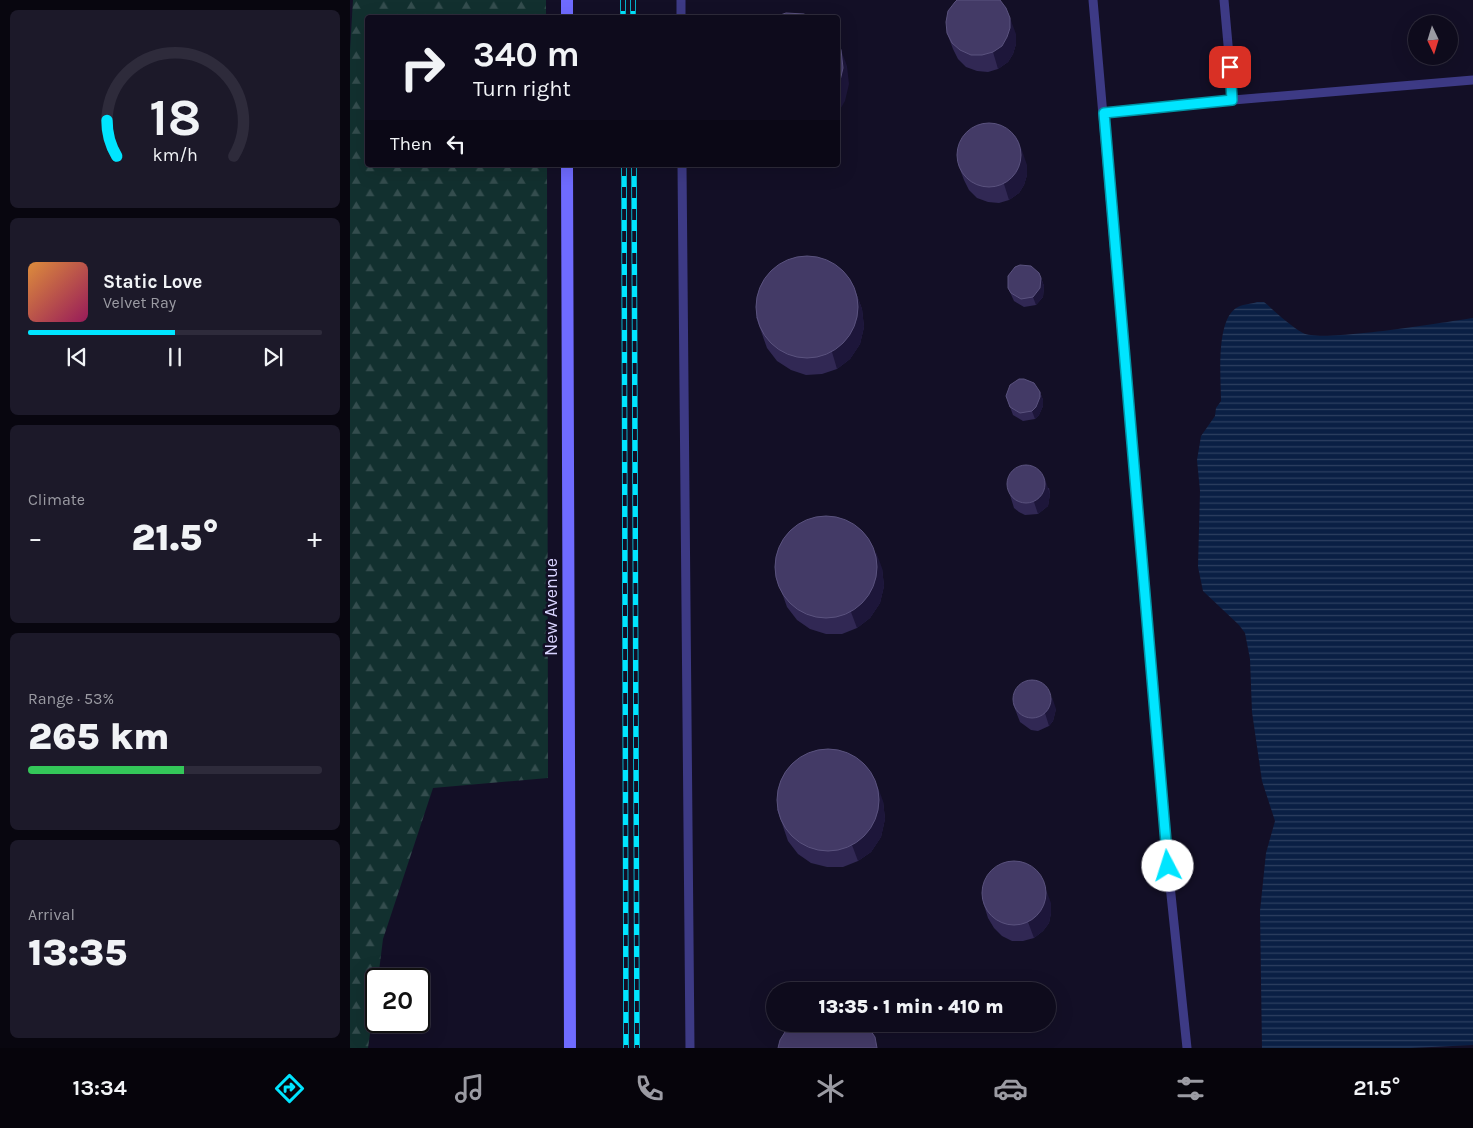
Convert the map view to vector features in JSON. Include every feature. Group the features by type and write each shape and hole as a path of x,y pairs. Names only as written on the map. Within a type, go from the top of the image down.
{"main road":[{"path":"567,0 567,15"},
{"name":"New Avenue","path":"567,167 570,1048"}],"lane":[{"path":"681,0 681,15"},
{"path":"1093,0 1168,866 1187,1048"},
{"path":"1224,0 1232,100"},
{"path":"1104,113 1232,100 1473,80"},
{"path":"682,167 690,1048"}],"green space":[{"path":"353,0 546,0 546,15 365,15 365,167 547,167 548,778 433,788 383,939 379,968 365,968 365,1033 370,1033 368,1048 350,1048 350,50"}],"water":[{"path":"1264,302 1303,333 1315,335 1358,334 1473,318 1473,1045 1411,1048 1262,1048 1260,911 1266,853 1275,821 1262,781 1252,712 1250,659 1245,633 1203,591 1198,567 1200,491 1197,460 1201,436 1215,416 1216,408 1221,401 1220,364 1226,323 1231,313 1238,307"}],"building":[{"path":"957,0 1000,0 1010,18 1010,28 1002,46 993,52 971,55 960,50 952,43 947,33 946,22 948,11"},
{"path":"786,13 806,15 780,15"},
{"path":"840,47 841,50 843,68 840,81"},
{"path":"989,123 1001,126 1012,132 1018,143 1021,155 1018,167 1012,178 1001,184 989,187 977,184 966,178 960,167 957,155 960,143 966,132 977,126"},
{"path":"807,256 827,260 843,271 854,287 858,307 854,327 843,343 827,354 807,358 787,354 771,343 760,327 756,307 760,287 771,271 787,260"},
{"path":"1020,265 1031,266 1039,273 1041,278 1040,288 1033,297 1021,299 1011,293 1008,288 1008,276 1015,267"},
{"path":"1019,379 1034,383 1040,392 1036,407 1032,411 1020,413 1010,407 1006,396 1010,385"},
{"path":"1026,465 1040,470 1045,484 1040,498 1026,503 1012,498 1007,484 1012,470"},
{"path":"826,516 846,520 862,531 873,547 877,567 873,587 862,603 846,614 826,618 806,614 790,603 779,587 775,567 779,547 790,531 806,520"},
{"path":"1032,680 1046,685 1051,699 1046,713 1032,718 1018,713 1013,699 1018,685"},
{"path":"828,749 848,753 864,764 875,780 879,800 875,820 864,836 848,847 828,851 808,847 792,836 781,820 777,800 781,780 792,764 808,753"},
{"path":"1014,861 1032,866 1037,870 1041,875 1046,893 1041,911 1037,916 1032,920 1014,925 996,920 991,916 987,911 982,893 987,875 991,870 996,866"},
{"path":"785,1032 872,1032 875,1037 877,1048 778,1048"}],"railway":[{"path":"623,0 623,15"},
{"path":"633,0 633,15"},
{"path":"624,167 626,1048"},
{"path":"634,167 637,1048"}],"route":[{"path":"1168,866 1104,113 1232,100 1230,67"}]}
